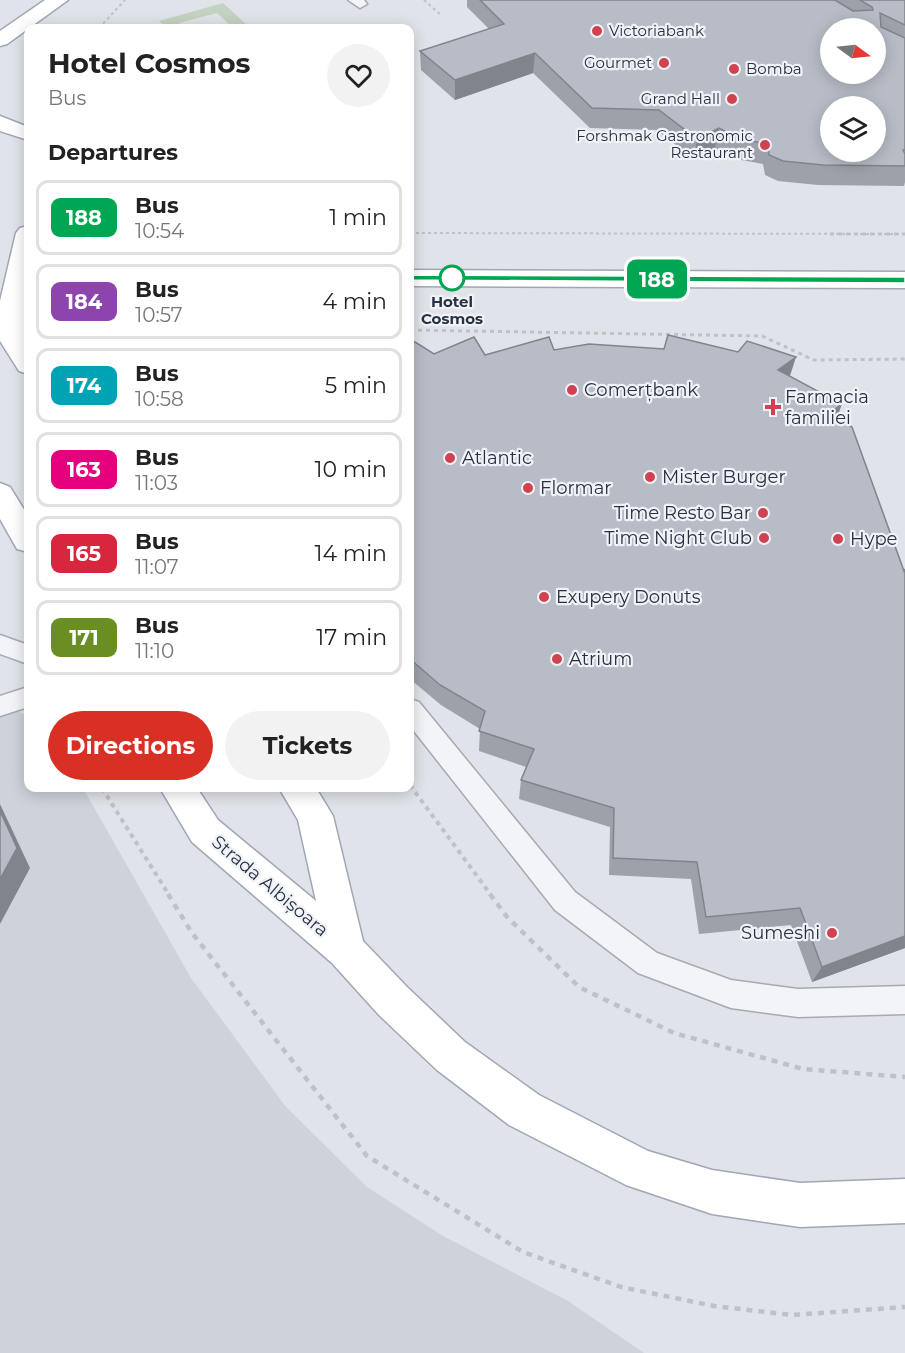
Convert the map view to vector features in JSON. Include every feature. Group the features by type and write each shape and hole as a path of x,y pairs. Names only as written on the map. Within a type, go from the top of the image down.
{"main road":[{"path":"0,40 58,0"},
{"path":"66,19 77,0"},
{"path":"0,123 24,132"},
{"path":"0,245 24,230"},
{"path":"24,247 10,308 11,338 24,358"},
{"path":"414,278 905,280"},
{"path":"0,494 24,534"},
{"name":"Strada Albișoara","path":"181,792 205,831 346,950 393,1001 451,1056 524,1110 641,1170 712,1192 800,1205 905,1201"},
{"name":"Strada Albișoara","path":"300,792 315,816 346,950"}],"lane":[{"path":"0,644 24,653"},
{"path":"0,706 24,698"},
{"path":"414,714 565,902 648,963 731,994 798,1003 905,1000"}],"path":[{"path":"103,24 125,0"},
{"path":"424,0 441,15"},
{"path":"414,233 905,234"},
{"path":"414,330 762,336 814,360 905,359"},
{"path":"104,792 192,933 367,1156 524,1252 621,1287 714,1306 792,1315 905,1307"}],"shaded area":[{"path":"0,706 24,714 24,792 85,792 191,978 286,1107 367,1187 443,1236 568,1301 644,1353 0,1353"}],"green space":[{"path":"223,3 246,24 229,24 217,13 180,24 162,24 159,21"}],"building":[{"name":"Grand Hall","path":"480,0 835,0 853,11 873,10 860,0 905,0 905,25 880,13 880,18 820,18 820,84 886,84 886,29 905,38 905,150 903,150 905,166 823,165 783,161 769,155 768,144 740,139 719,128 697,139 659,110 592,108 535,53 455,80 420,51 504,24"},
{"name":"Atrium","path":"668,335 738,352 747,341 796,357 778,370 842,404 830,413 852,427 904,571 905,569 905,936 822,967 800,908 706,917 697,862 613,858 614,808 521,780 534,749 479,731 485,711 440,685 414,662 414,343 434,354 474,337 485,355 549,337 554,350 589,344 664,349"},
{"path":"0,811 17,848 0,879"}],"bus line":[{"name":"188","path":"414,278 905,280"}],"place":[{"name":"Victoriabank","path":"597,31"},
{"name":"Gourmet","path":"664,63"},
{"name":"Bomba","path":"734,69"},
{"name":"Grand Hall","path":"732,99"},
{"name":"Forshmak Gastronomic Restaurant","path":"765,145"},
{"name":"Hotel Cosmos","path":"452,278"},
{"name":"Comerțbank","path":"572,390"},
{"name":"Farmacia familiei","path":"773,407"},
{"name":"Atlantic","path":"450,458"},
{"name":"Mister Burger","path":"650,477"},
{"name":"Flormar","path":"528,488"},
{"name":"Time Resto Bar","path":"763,513"},
{"name":"Time Night Club","path":"764,538"},
{"name":"Hype","path":"838,539"},
{"name":"Exupery Donuts","path":"544,597"},
{"name":"Atrium","path":"557,659"},
{"name":"Sumeshi","path":"832,933"}]}
